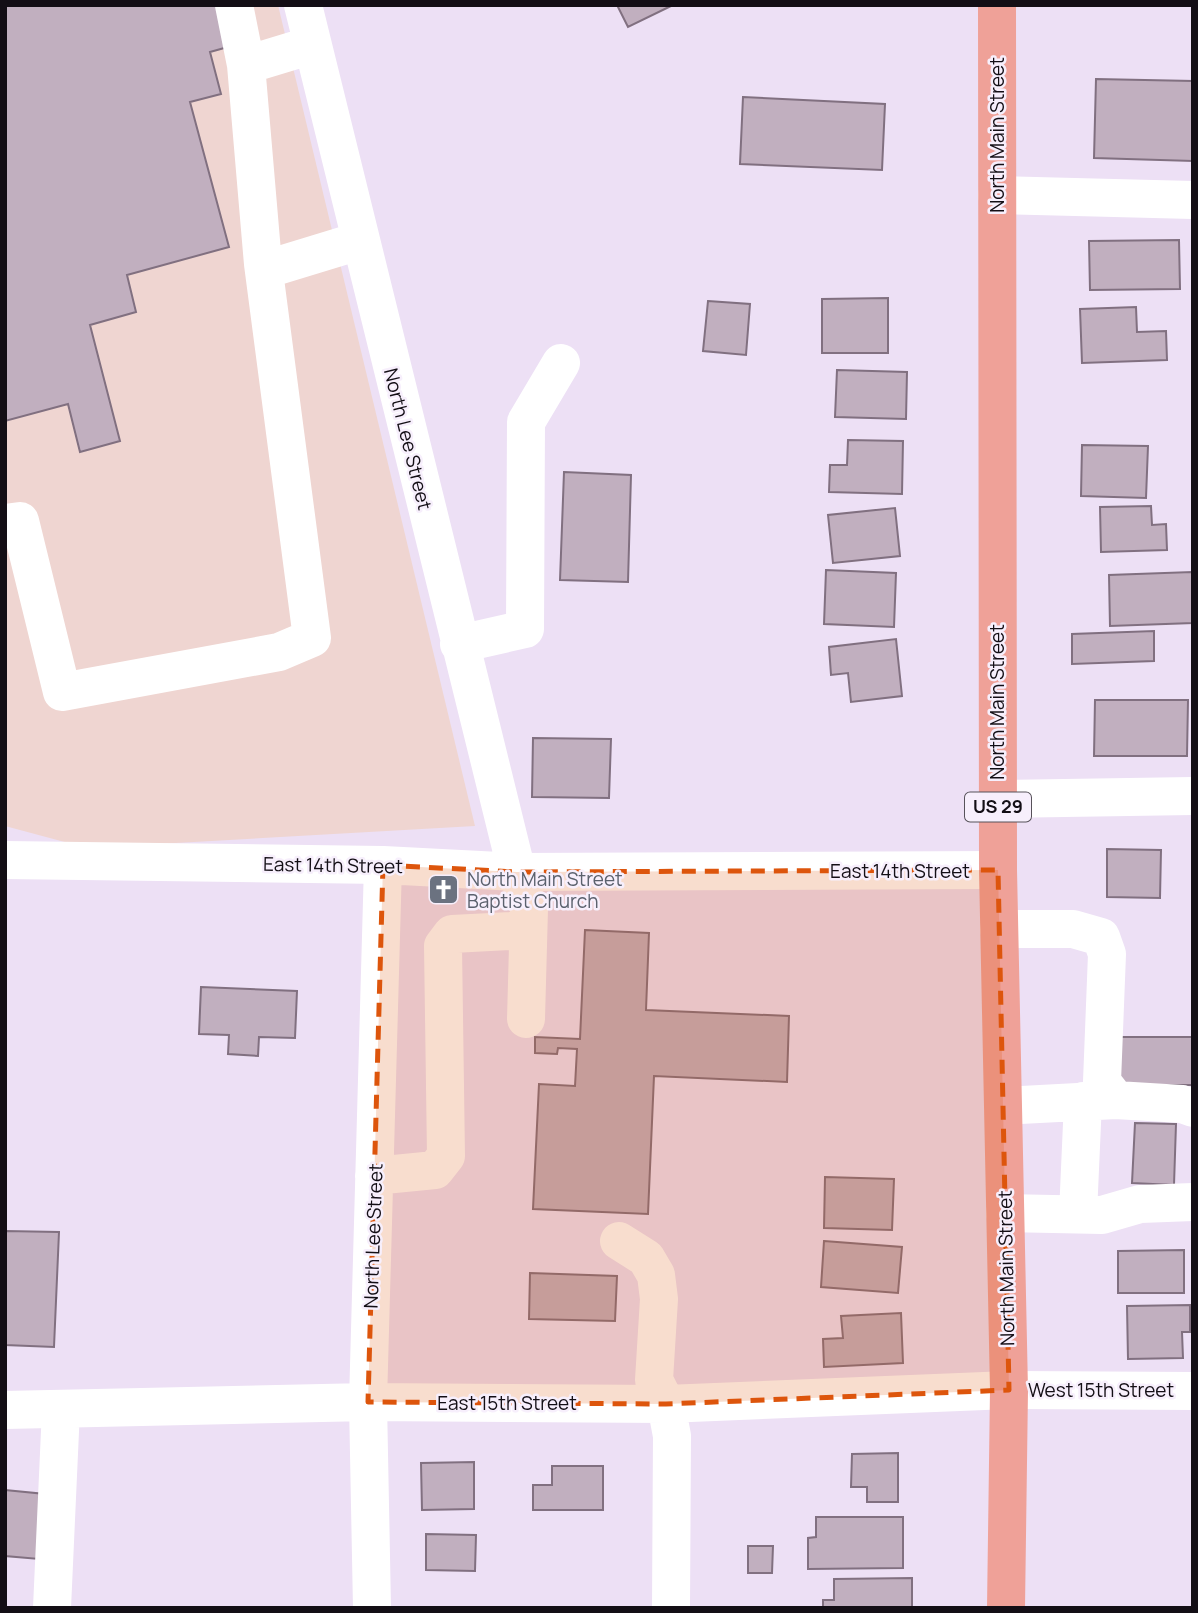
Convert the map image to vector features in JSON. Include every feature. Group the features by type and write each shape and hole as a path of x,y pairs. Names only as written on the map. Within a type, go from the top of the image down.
{"main road":[{"name":"North Main Street","path":"997,5 998,870 1009,1390 1006,1608"}],"street":[{"path":"5,523 20,521 62,692 279,652 312,638 264,270 246,65 234,5"},
{"name":"North Lee Street","path":"303,5 459,644 517,872 529,909 526,1019"},
{"path":"246,65 312,45"},
{"path":"997,195 1193,200"},
{"path":"264,270 359,242"},
{"path":"459,644 525,629 526,422 561,363"},
{"path":"998,799 1193,796"},
{"name":"East 14th Street","path":"5,860 383,865 517,872 998,870"},
{"name":"North Lee Street","path":"372,1608 368,1402 383,865"},
{"path":"999,929 1073,929 1101,937 1107,954 1100,1100 1078,1214"},
{"path":"374,1176 435,1170 446,1156 443,946 452,934 528,930"},
{"path":"1003,1106 1100,1100 1182,1104 1193,1108"},
{"path":"1005,1213 1102,1214 1140,1204 1193,1202"},
{"path":"619,1241 646,1258 656,1275 659,1299 654,1380 666,1404 672,1436 671,1608"},
{"name":"East 15th Street","path":"5,1410 368,1402 666,1404 1009,1390"},
{"name":"West 15th Street","path":"1009,1390 1193,1391"},
{"path":"52,1608 61,1409"}],"highlighted area":[{"path":"383,865 517,872 998,870 1009,1390 666,1404 368,1402"}],"shaded area":[{"path":"5,5 278,5 475,826 87,848 5,826"}],"building":[{"path":"5,5 225,5 235,45 210,52 221,94 190,102 229,247 127,275 136,312 90,325 120,441 80,452 68,404 5,421"},
{"path":"617,5 673,5 628,27"},
{"path":"1096,79 1193,81 1193,161 1094,158"},
{"path":"743,97 885,104 882,170 740,164"},
{"path":"1179,240 1180,289 1090,290 1089,241"},
{"path":"888,298 888,353 822,353 822,299"},
{"path":"708,301 750,304 746,355 703,351"},
{"path":"1136,307 1137,332 1166,331 1167,360 1082,363 1080,309"},
{"path":"837,370 907,372 906,419 835,417"},
{"path":"848,440 903,441 902,494 829,492 830,465 847,465"},
{"path":"1082,445 1148,446 1146,498 1081,496"},
{"path":"564,472 631,475 628,582 560,580"},
{"path":"1151,506 1152,525 1166,524 1167,550 1101,552 1100,507"},
{"path":"895,508 900,556 833,563 828,515"},
{"path":"826,570 896,573 894,627 824,624"},
{"path":"1192,572 1193,623 1110,626 1109,575"},
{"path":"1154,631 1154,661 1072,664 1072,634"},
{"path":"896,639 902,696 851,702 848,673 831,675 829,647"},
{"path":"1095,700 1188,700 1187,756 1094,756"},
{"path":"533,738 611,739 609,798 532,797"},
{"path":"1107,849 1161,850 1160,898 1107,897"},
{"path":"585,930 649,933 646,1010 789,1016 787,1082 654,1076 648,1214 533,1209 539,1084 575,1086 577,1049 558,1048 557,1054 535,1053 535,1037 580,1039"},
{"path":"201,987 297,991 295,1038 259,1037 258,1056 228,1054 229,1035 199,1034"},
{"path":"1119,1037 1193,1037 1193,1085 1119,1085"},
{"path":"1135,1123 1176,1124 1174,1185 1132,1183"},
{"path":"825,1177 894,1179 892,1230 824,1228"},
{"path":"5,1231 59,1232 54,1347 5,1345"},
{"path":"824,1241 902,1247 898,1293 821,1287"},
{"path":"1184,1250 1184,1293 1118,1293 1118,1251"},
{"path":"530,1273 617,1276 615,1321 529,1319"},
{"path":"1190,1305 1190,1332 1182,1332 1183,1358 1128,1359 1127,1306"},
{"path":"901,1313 903,1363 824,1367 823,1339 843,1338 841,1316"},
{"path":"898,1453 898,1502 867,1502 867,1487 851,1487 852,1454"},
{"path":"474,1462 474,1509 422,1510 421,1463"},
{"path":"552,1466 603,1466 603,1510 533,1510 533,1485 552,1485"},
{"path":"5,1490 45,1494 39,1559 5,1556"},
{"path":"816,1517 903,1517 903,1568 808,1569 808,1538 816,1537"},
{"path":"426,1534 476,1535 475,1571 426,1570"},
{"path":"748,1546 773,1546 772,1573 748,1573"},
{"path":"912,1578 912,1608 823,1608 823,1600 834,1600 834,1579"}],"place":[{"name":"North Main Street Baptist Church","path":"444,890"}]}
